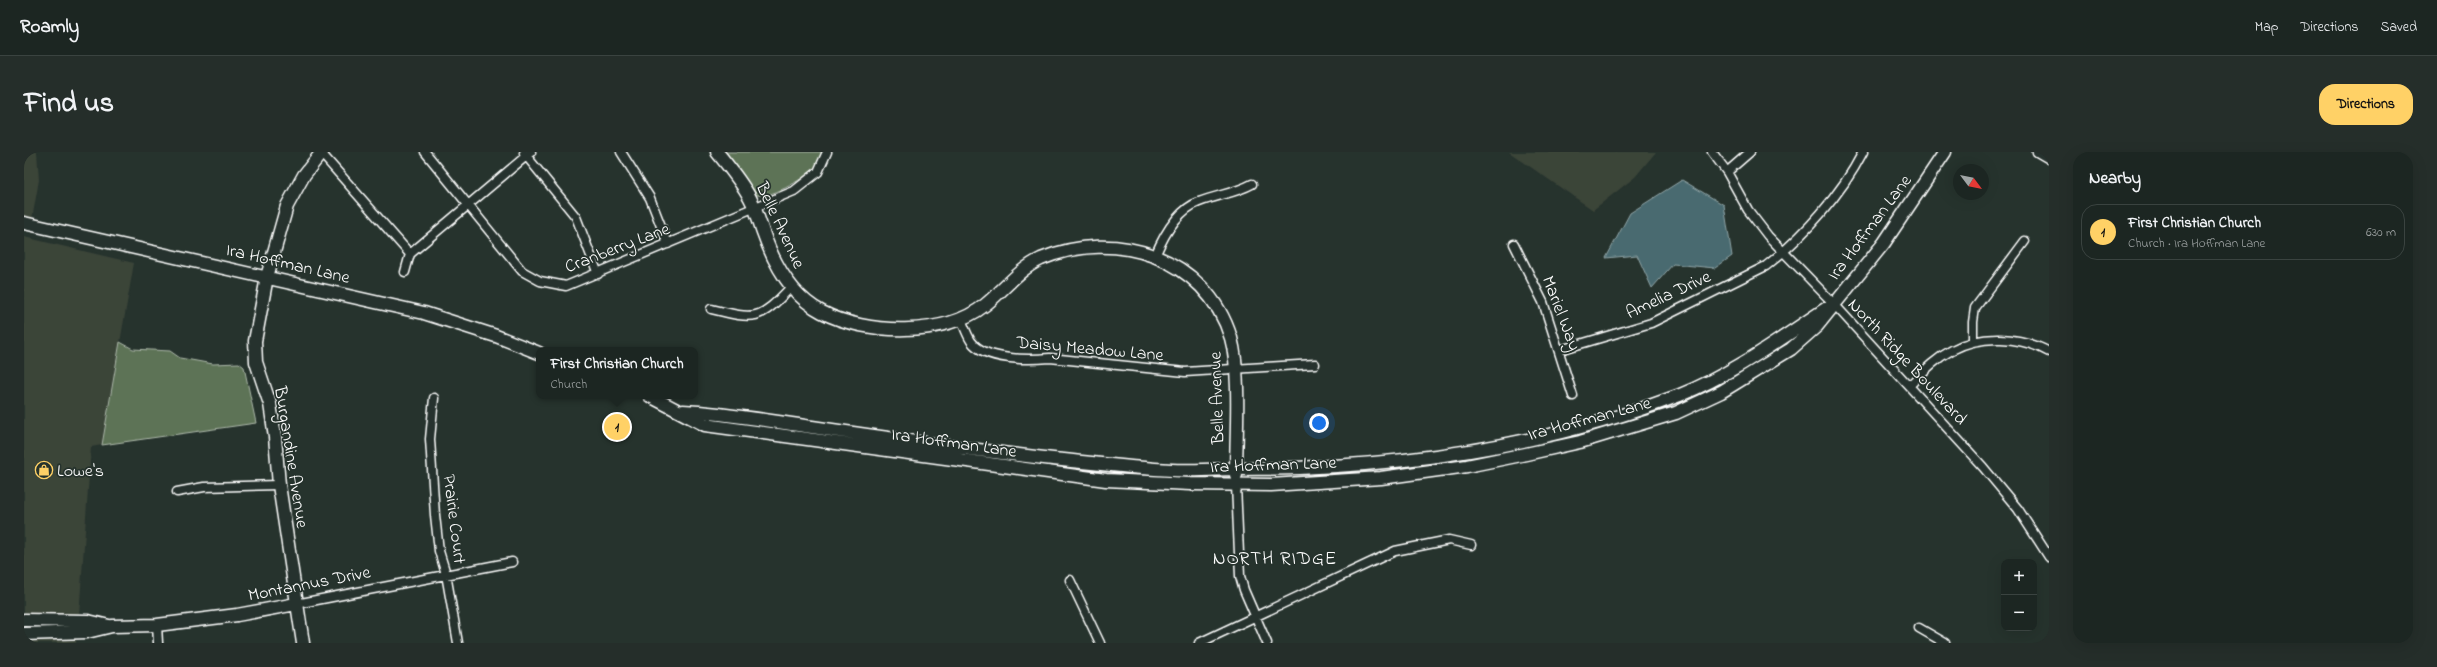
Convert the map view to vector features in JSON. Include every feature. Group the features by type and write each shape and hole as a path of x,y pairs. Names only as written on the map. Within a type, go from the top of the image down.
{"main road":[{"name":"Belle Avenue","path":"717,152 741,182 754,208 777,265 791,287 822,312 851,323 896,330 922,329 961,319 984,306 1031,265 1066,250 1094,245 1125,247 1155,256 1187,275 1216,307 1230,336 1236,370 1236,485"},
{"name":"Ira Hoffman Lane","path":"656,399 705,425 804,440 1106,480 1236,485 1381,478 1467,466 1580,442 1668,415 1721,392 1791,349 1817,326 1901,219 1945,152"},
{"name":"Burgandine Avenue","path":"303,643 279,484 270,404 256,362 256,341 267,277 287,206 304,175 322,153"},
{"name":"Ira Hoffman Lane","path":"24,223 424,313 496,336 536,352"},
{"name":"Ira Hoffman Lane","path":"678,410 719,413 815,428 1053,459 1172,470 1357,465 1478,449 1579,428 1681,394 1724,374 1834,304"},
{"name":"Montannus Drive","path":"24,634 87,632 112,626 157,625 237,616 296,604"},
{"name":"Montannus Drive","path":"24,620 88,621 112,626"}],"street":[{"name":"Cranberry Lane","path":"425,152 467,206 522,271 540,281 566,286 598,274 794,191 818,172 827,152"},
{"path":"621,152 650,198 668,244"},
{"name":"North Ridge Boulevard","path":"1712,152 1727,172 1748,210 1783,253 1834,304 1910,385 2018,509 2049,557"},
{"path":"1727,172 1750,152"},
{"name":"Amelia Drive","path":"1560,350 1651,323 1766,266 1783,253 1829,202 1863,152"},
{"path":"2037,152 2049,159"},
{"path":"322,153 410,254"},
{"path":"405,272 410,254 527,153 576,218 598,274"},
{"path":"1155,256 1162,239 1178,217 1197,202 1243,189 1252,184"},
{"path":"1974,342 1972,322 1975,308 2025,241"},
{"name":"Mariel Way","path":"1514,244 1543,302 1574,396"},
{"path":"711,310 741,316 756,316 769,310 791,287"},
{"name":"Daisy Meadow Lane","path":"961,319 972,342 985,352 1031,360 1050,358 1093,361 1185,372 1315,364"},
{"path":"1910,385 1934,362 1952,350 1974,342 1994,339 2019,341 2049,352"},
{"name":"Prairie Court","path":"434,398 430,439 439,551 446,574 458,643"},
{"path":"177,492 204,487 279,484"},
{"name":"Belle Avenue","path":"1236,485 1240,576 1267,643"},
{"path":"1199,643 1395,552 1450,540 1471,545"},
{"name":"Montannus Drive","path":"296,604 512,562"},
{"path":"1070,580 1100,643"},
{"path":"157,625 158,643"},
{"path":"1919,628 1944,643"}],"shaded area":[{"path":"24,152 37,152 39,180 31,225 24,224"},
{"path":"1509,152 1656,152 1635,177 1593,210"},
{"path":"24,237 134,263 102,445 91,447 79,616 24,615"},
{"path":"77,637 76,643 24,643 24,639"}],"green space":[{"path":"726,152 822,152 818,164 806,175 790,186 772,193 757,195"},
{"path":"120,342 133,349 170,351 180,358 213,364 239,363 244,367 256,423 102,445"}],"water":[{"path":"1682,180 1724,205 1732,256 1715,268 1673,264 1652,288 1637,255 1606,258 1630,213"}],"place":[{"name":"First Christian Church","path":"617,427"},
{"name":"Lowe's","path":"44,470"}],"district":[{"name":"NORTH RIDGE","path":"1275,557"}]}
